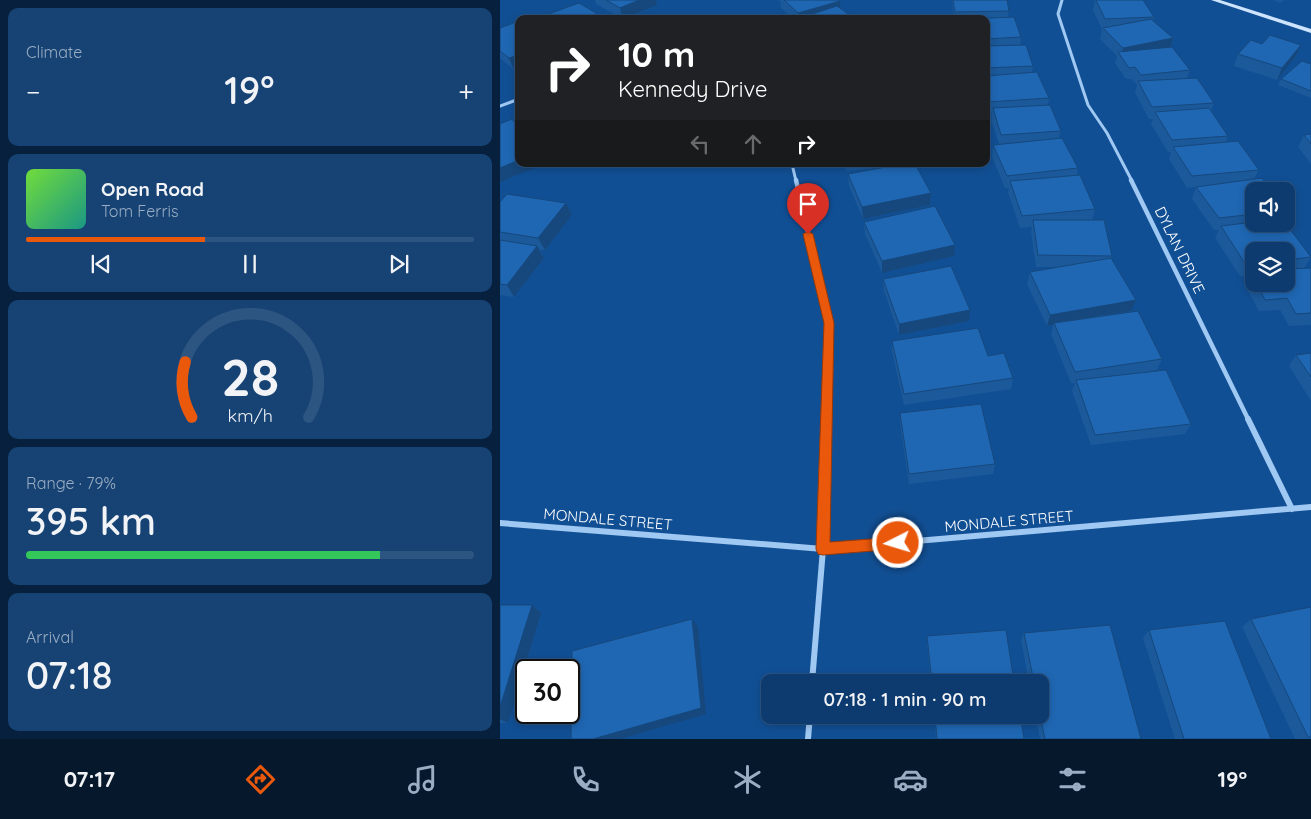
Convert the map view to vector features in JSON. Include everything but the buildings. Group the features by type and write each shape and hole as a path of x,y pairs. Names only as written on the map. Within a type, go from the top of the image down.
{"street":[{"name":"DYLAN DRIVE","path":"1062,0 1058,14 1088,105 1107,133 1138,192 1292,509"},
{"path":"1214,0 1311,30"},
{"path":"500,106 515,100"},
{"path":"793,167 829,323 823,549 813,674"},
{"name":"MONDALE STREET","path":"500,523 823,549 1311,507"},
{"path":"808,739 809,724"}],"route":[{"path":"808,234 829,323 823,549 898,543"}]}
